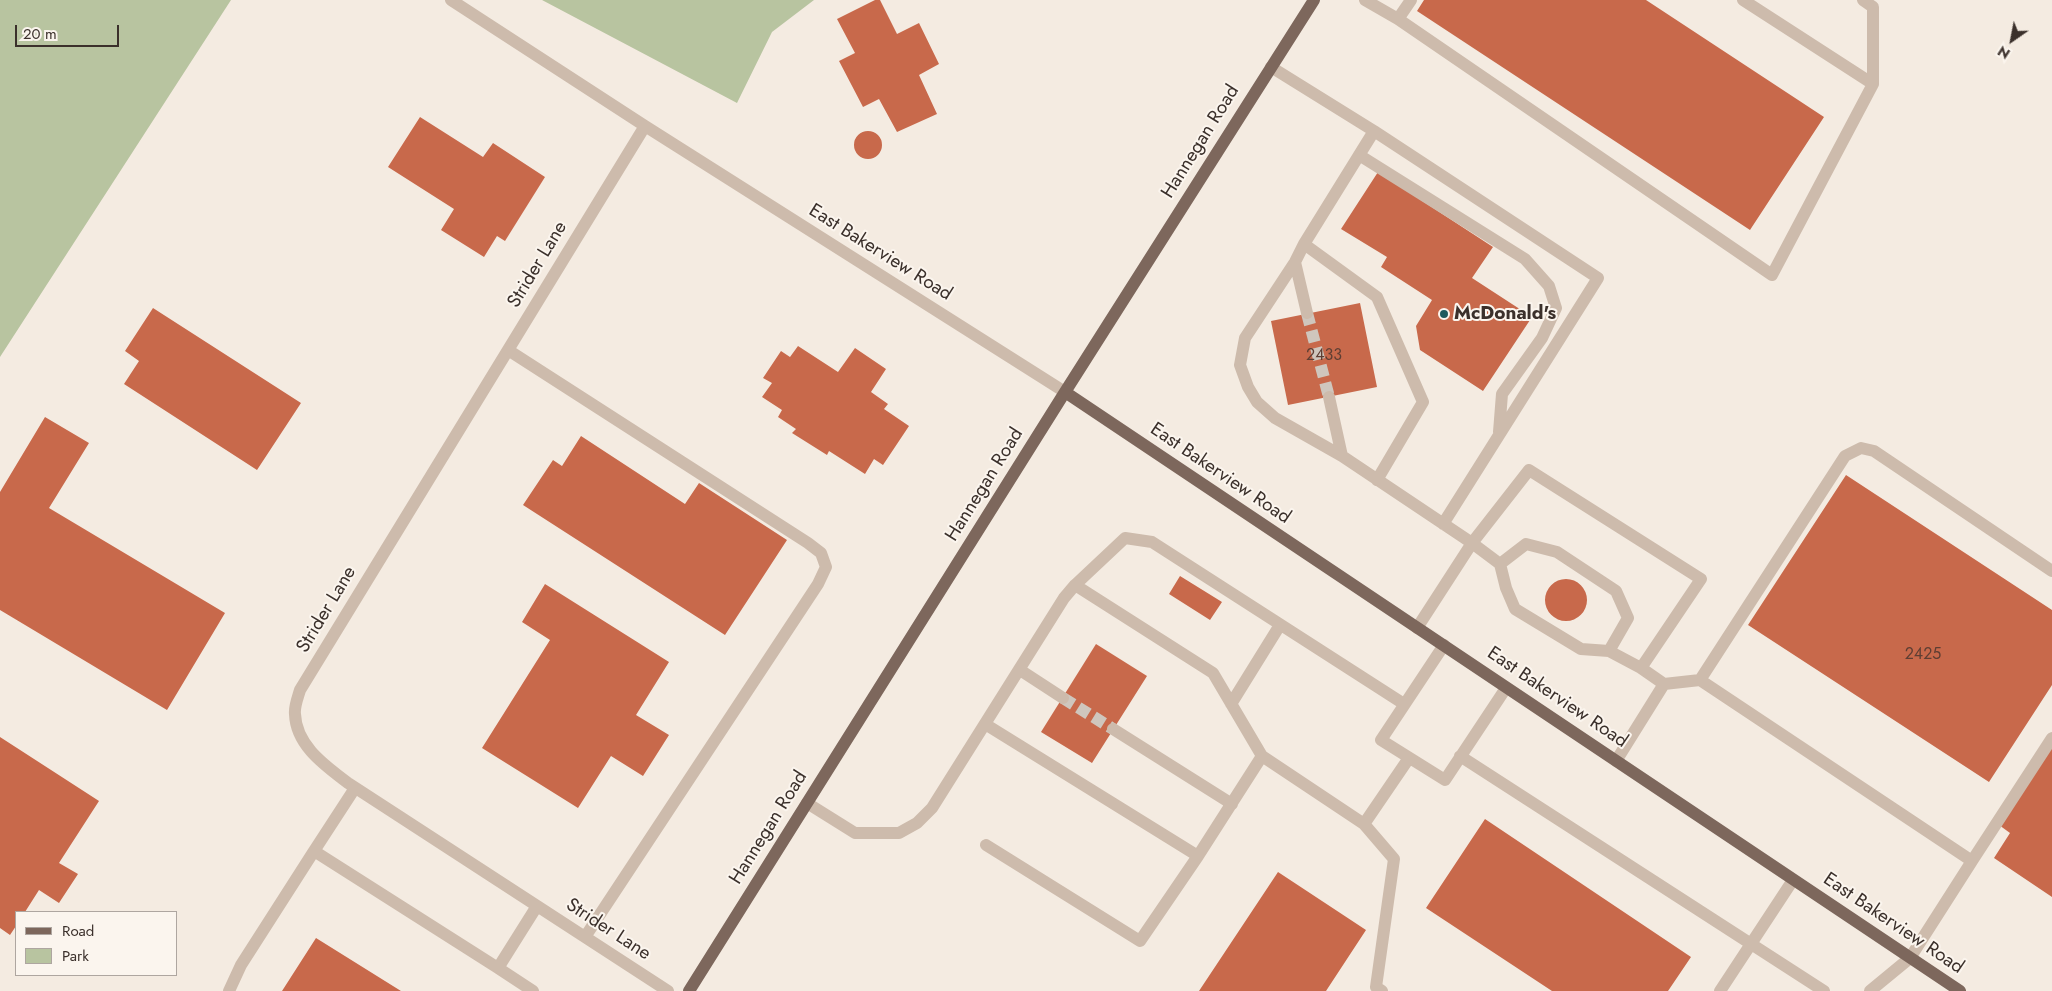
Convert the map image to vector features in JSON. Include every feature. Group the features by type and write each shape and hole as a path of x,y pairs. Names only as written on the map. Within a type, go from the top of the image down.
{"main road":[{"name":"Hannegan Road","path":"690,991 1065,392 1314,0"},
{"name":"East Bakerview Road","path":"1065,392 1960,991"}],"street":[{"name":"East Bakerview Road","path":"451,0 645,126 1065,392"},
{"path":"1365,0 1398,19 1772,275 1873,84 1873,7 1863,0"},
{"path":"1398,19 1411,0"},
{"path":"1743,0 1873,84"},
{"path":"1271,67 1374,131 1598,278 1442,524"},
{"name":"Strider Lane","path":"645,126 300,690 295,713 301,737 317,759 355,788 668,991"},
{"path":"1374,131 1304,244 1295,262 1245,338 1240,365 1248,387 1257,402 1275,418 1342,456 1472,543 1500,564 1506,588 1516,609 1581,648 1609,651 1641,668 1664,684 1700,680 1972,861"},
{"path":"1359,155 1525,259 1549,286 1556,308 1542,338 1502,394 1499,435"},
{"path":"1304,244 1377,297 1423,402 1377,480"},
{"path":"1295,262 1307,313"},
{"path":"508,350 808,543 821,553 826,567 818,584 585,937"},
{"path":"1329,397 1342,456"},
{"path":"1700,680 1846,456 1861,448 1874,451 2052,571"},
{"path":"1417,628 1472,543 1529,470 1701,579 1641,668"},
{"path":"807,803 855,834 899,833 917,823 932,808 1064,598 1076,584 1125,538 1152,542 1404,704"},
{"path":"1500,564 1526,544 1557,552 1616,591 1628,618 1609,651"},
{"path":"1076,584 1213,673 1262,756 1364,824 1394,859 1376,990"},
{"path":"1231,704 1280,624"},
{"path":"1444,645 1381,740 1445,780 1506,688"},
{"path":"1020,670 1063,698"},
{"path":"1616,761 1664,684"},
{"path":"985,724 1198,856"},
{"path":"1113,729 1232,804"},
{"path":"1870,991 1910,958 2052,738"},
{"path":"986,846 1140,941 1198,856 1262,756"},
{"path":"1460,756 1824,991"},
{"path":"1364,824 1409,758"},
{"path":"229,991 241,965 355,788"},
{"path":"314,851 533,991"},
{"path":"1720,991 1793,880"},
{"path":"498,968 537,906"}],"green space":[{"path":"0,0 231,0 0,357"},
{"path":"542,0 814,0 772,32 737,103"}],"building":[{"path":"875,0 880,0 897,34 919,23 939,64 919,75 937,114 897,132 879,99 863,107 839,61 855,53 837,19"},
{"path":"1424,0 1646,0 1824,117 1750,230 1417,11"},
{"path":"420,117 483,157 493,143 545,177 505,241 497,236 484,257 441,230 454,209 388,167"},
{"path":"868,131 878,135 882,145 878,155 868,159 858,155 854,145 858,135"},
{"path":"1378,172 1493,247 1472,278 1532,317 1483,391 1420,350 1416,326 1432,300 1381,267 1387,257 1341,229"},
{"path":"1360,303 1377,387 1288,405 1271,321"},
{"path":"153,308 301,403 257,470 124,384 139,361 125,351"},
{"path":"798,346 838,372 855,348 886,369 871,392 888,404 884,409 909,426 883,465 874,459 865,474 829,451 827,455 792,433 796,429 778,417 782,410 762,397 772,383 763,378 781,351 790,357"},
{"path":"45,417 89,443 49,508 225,613 167,710 0,610 0,492"},
{"path":"581,436 685,504 699,483 787,540 725,635 523,505 553,460 562,466"},
{"path":"1846,475 2052,610 2052,685 1989,782 1748,625"},
{"path":"1180,576 1222,602 1210,620 1169,594"},
{"path":"1570,579 1578,582 1584,588 1587,600 1584,612 1578,618 1562,621 1554,618 1548,612 1545,596 1548,588 1554,582"},
{"path":"545,584 669,662 636,715 669,735 643,776 611,756 578,808 482,748 550,640 522,622"},
{"path":"1096,644 1147,676 1092,763 1041,732"},
{"path":"0,737 99,801 59,863 78,874 59,903 39,890 26,911 15,911 15,928 10,935 0,928"},
{"path":"2052,744 2052,897 1994,858 2010,833 1999,825"},
{"path":"1485,819 1691,957 1668,991 1552,991 1426,908"},
{"path":"1278,872 1366,930 1326,991 1199,991"},
{"path":"316,938 401,991 282,991"}],"tunnel":[{"path":"1307,313 1329,397"},
{"path":"1063,698 1113,729"}],"place":[{"name":"McDonald's","path":"1444,314"}]}
